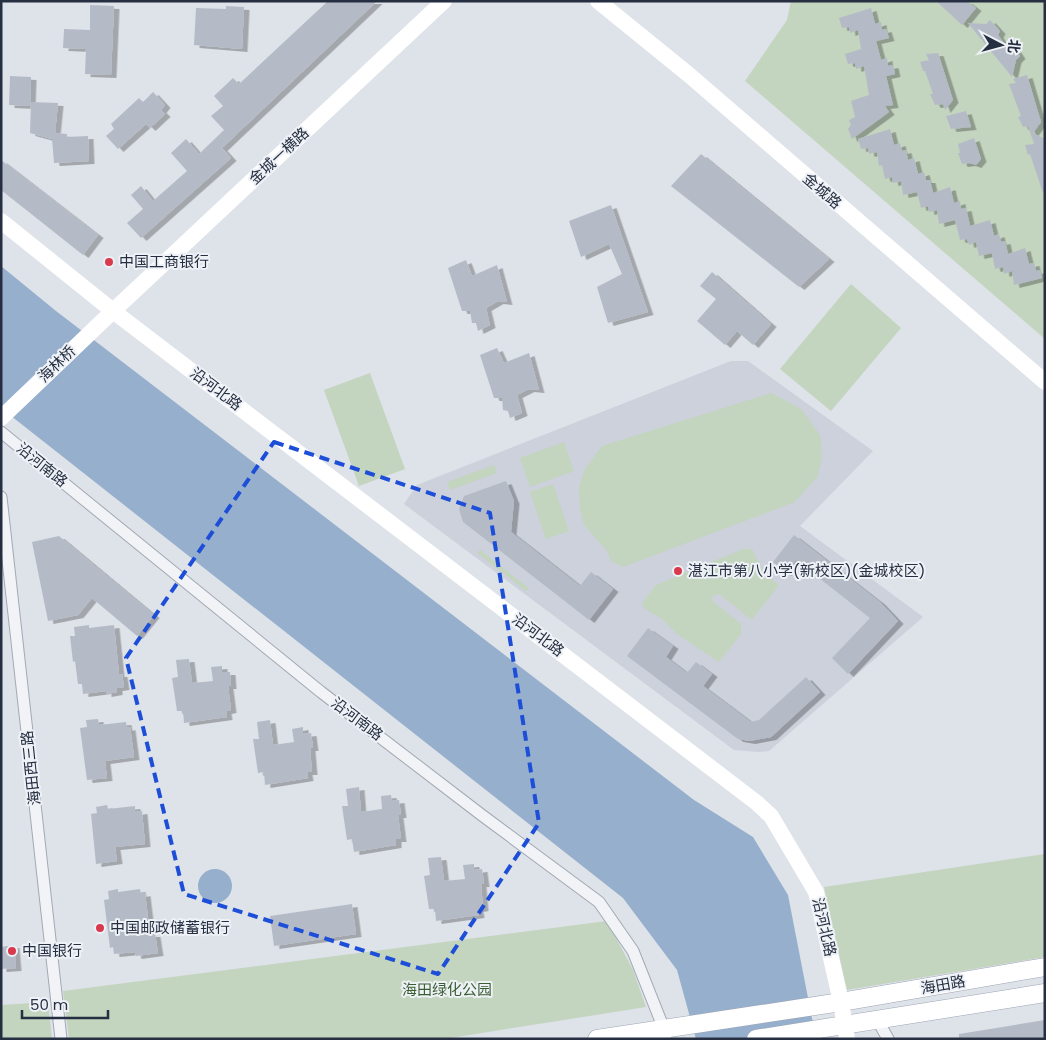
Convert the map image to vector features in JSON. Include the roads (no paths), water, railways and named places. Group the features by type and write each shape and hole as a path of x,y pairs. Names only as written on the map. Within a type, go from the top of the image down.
{"main road":[{"name":"海田路","path":"668,1032 1045,967"},
{"name":"海田路","path":"756,1039 846,1032 877,1019 1045,993"},
{"path":"597,1039 668,1032"}],"street":[{"name":"金城一横路","path":"113,311 444,1"},
{"name":"金城路","path":"598,1 688,74 1045,382"},
{"name":"沿河北路","path":"1,221 113,311 758,802 771,816 816,892 846,1032"},
{"name":"海林桥","path":"1,418 113,311"},
{"name":"沿河南路","path":"1,432 321,692 599,902 633,951 668,1032"},
{"name":"海田西三路","path":"1,497 60,1039"},
{"path":"877,1019 888,1039"}],"water":[{"path":"1,266 56,311 694,800 753,837 788,895 816,1039 696,1039 677,970 623,898 1,408"},
{"path":"215,869 227,874 232,886 227,898 215,903 203,898 198,886 203,874"}],"place":[{"name":"中国工商银行","path":"109,262"},
{"name":"湛江市第八小学(新校区)(金城校区)","path":"678,571"},
{"name":"中国邮政储蓄银行","path":"100,928"},
{"name":"中国银行","path":"12,951"}],"park label":[{"name":"海田绿化公园","path":"447,990"}]}
